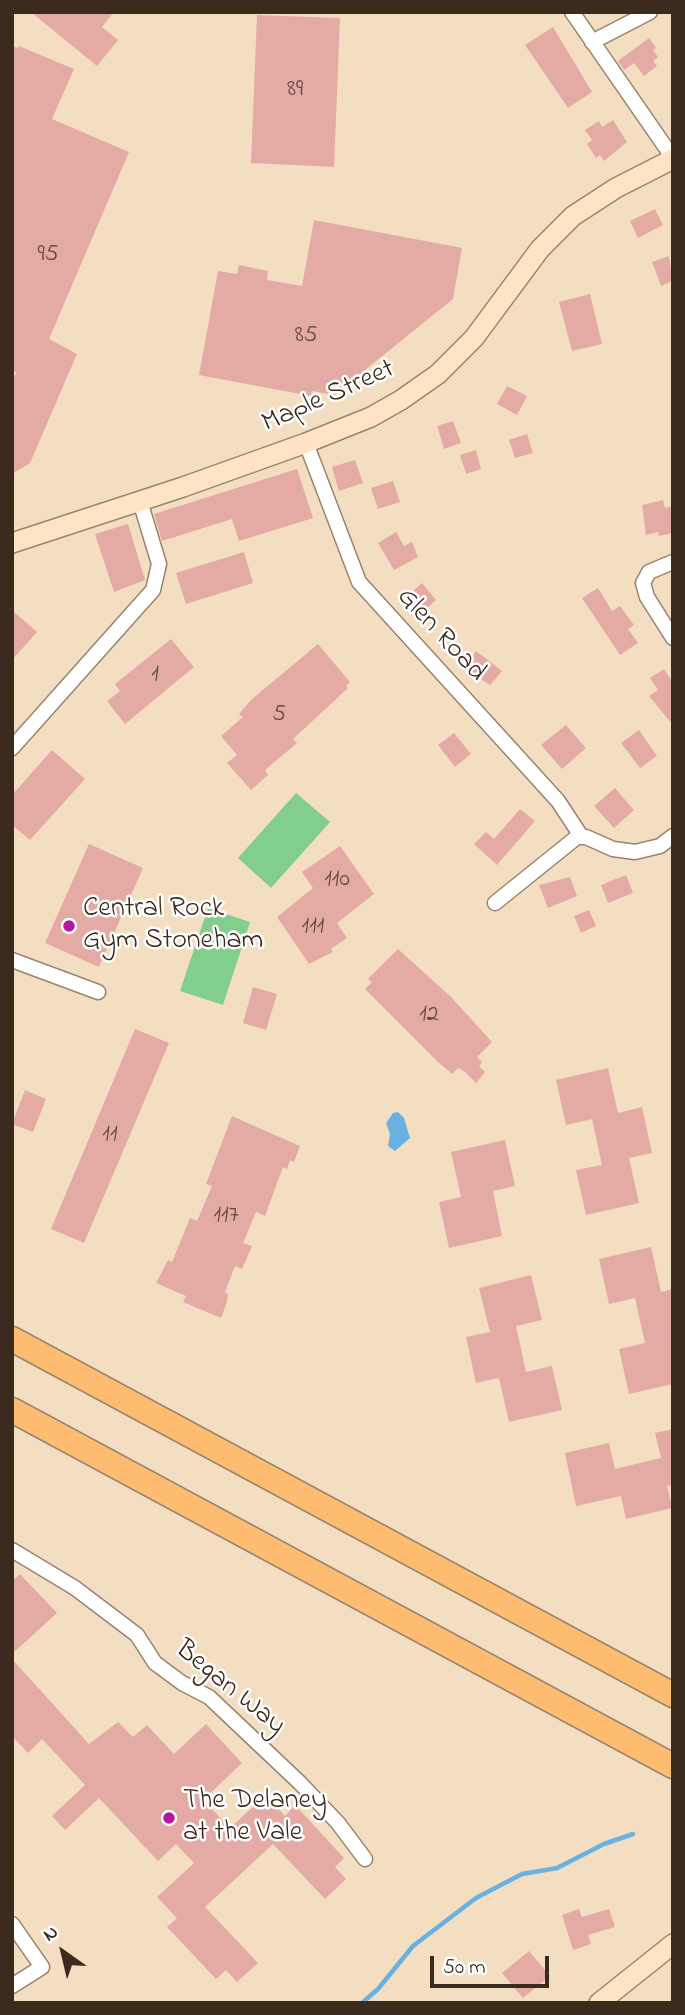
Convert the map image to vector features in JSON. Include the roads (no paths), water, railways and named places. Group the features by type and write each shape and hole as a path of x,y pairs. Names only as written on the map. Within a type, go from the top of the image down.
{"highway":[{"path":"12,1339 673,1695"},
{"path":"12,1410 673,1766"}],"street":[{"path":"572,12 673,158"},
{"path":"592,42 649,12"},
{"name":"Maple Street","path":"12,543 306,443 385,409 438,374 479,332 561,226 591,202 673,158"},
{"name":"Glen Road","path":"306,443 359,582 558,801 582,836"},
{"path":"12,748 153,590 159,564 140,501"},
{"path":"673,562 649,572 643,580 647,597 673,638"},
{"path":"495,904 573,839 582,836 613,849 635,852 660,846 673,836"},
{"path":"12,960 98,992"},
{"name":"Began Way","path":"12,1550 75,1588 137,1636 155,1663 182,1683 209,1697 300,1783 365,1859"},
{"path":"12,1924 42,1968 12,1986"},
{"path":"598,2003 673,1944"}],"water":[{"path":"398,1112 404,1118 410,1138 395,1151 388,1146 390,1134 386,1123 393,1113"}],"waterway":[{"path":"362,2003 378,1989 413,1946 476,1898 522,1874 557,1868 604,1844 633,1834"}],"place":[{"name":"Central Rock Gym Stoneham","path":"69,926"},
{"name":"The Delaney at the Vale","path":"169,1818"}]}
